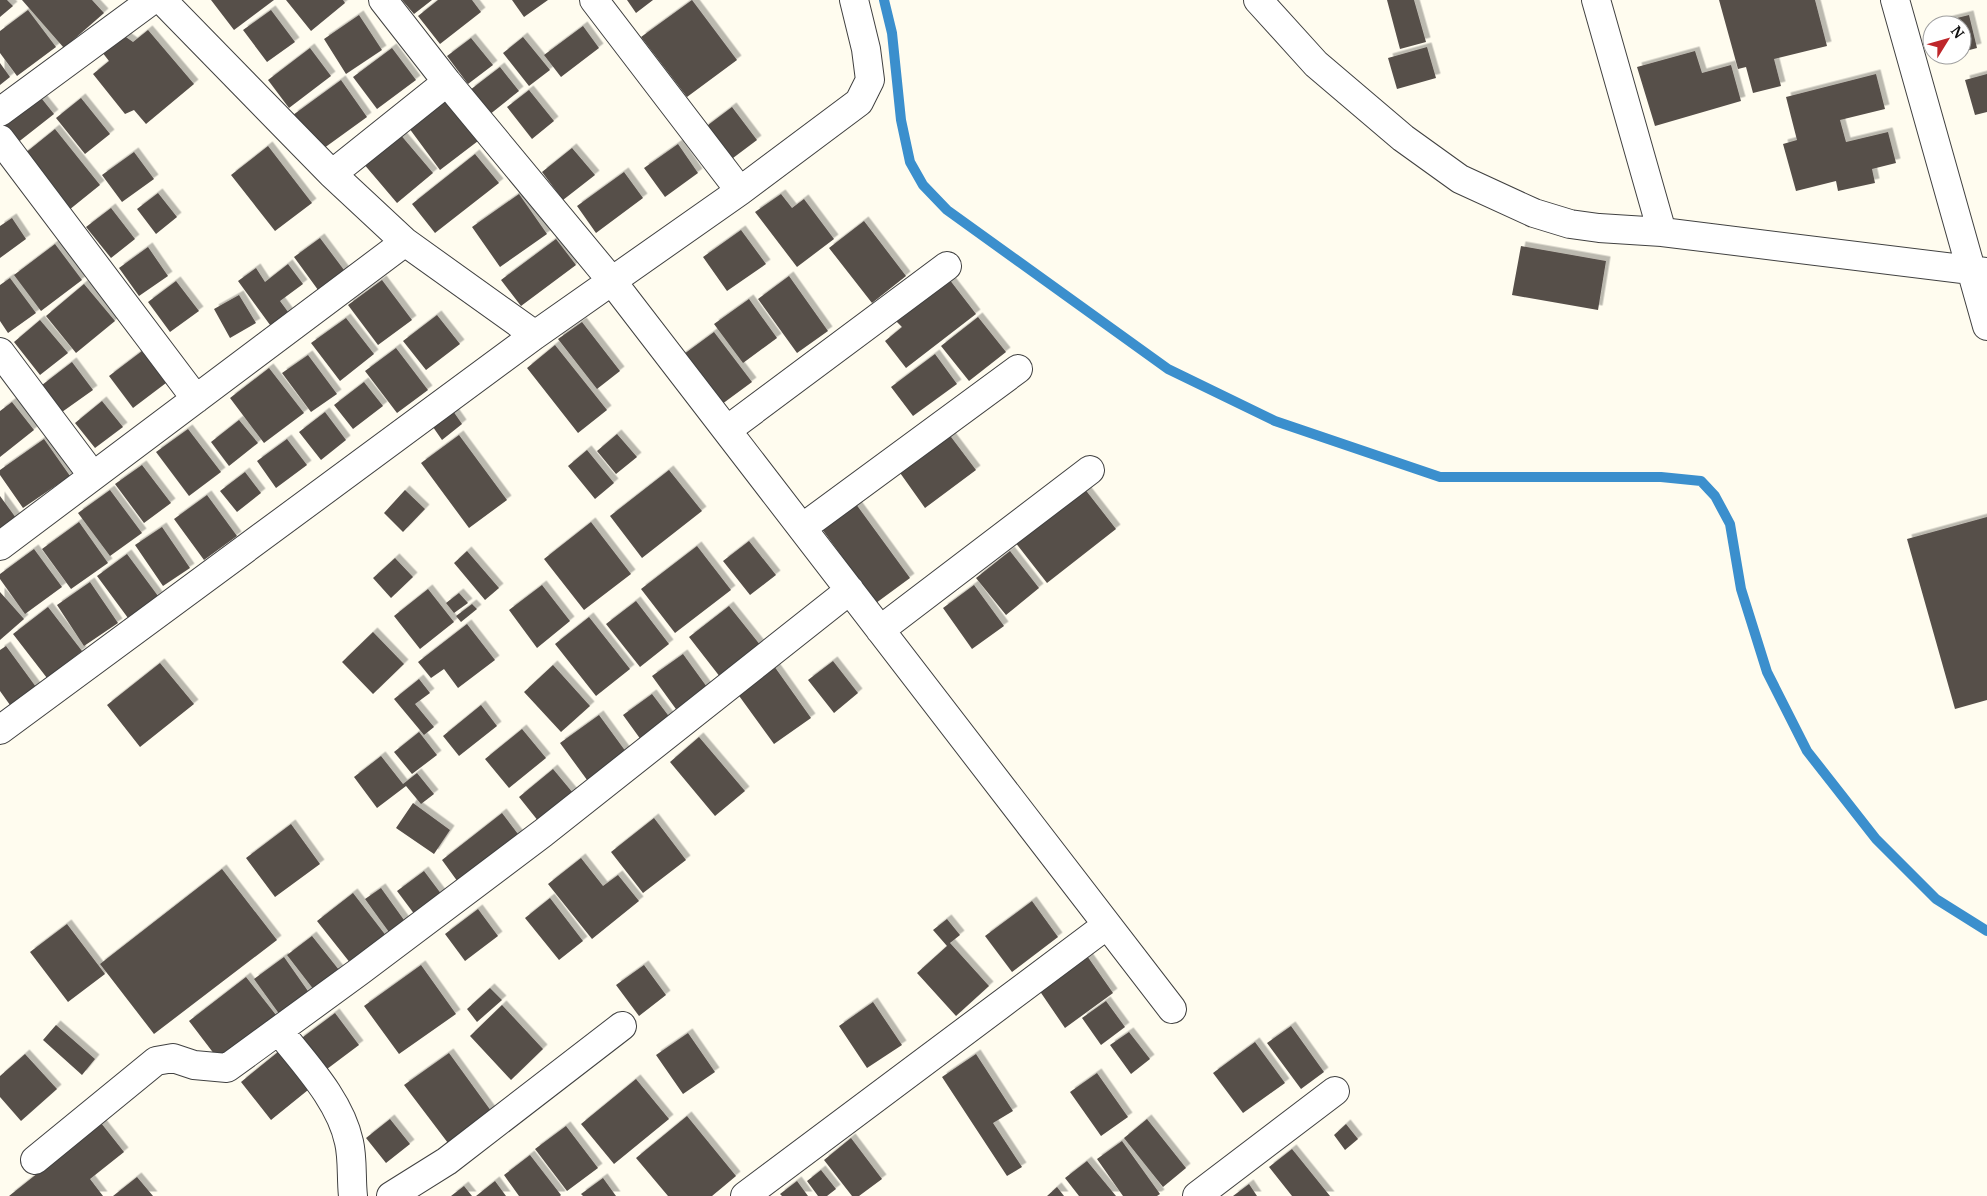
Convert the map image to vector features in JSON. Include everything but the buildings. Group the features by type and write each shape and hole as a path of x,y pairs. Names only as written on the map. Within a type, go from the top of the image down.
{"street":[{"path":"0,112 152,0"},
{"path":"162,0 332,174 405,242 535,335"},
{"path":"383,0 446,82 611,280 1172,1009"},
{"path":"594,0 740,191"},
{"path":"0,730 535,335 740,191 859,102 870,80 866,49 854,0"},
{"path":"1258,0 1316,64 1403,138 1460,179 1534,213 1570,224 1662,232 1978,270"},
{"path":"1596,0 1662,232"},
{"path":"1895,0 1978,270 1987,326"},
{"path":"332,174 446,82"},
{"path":"0,139 196,399"},
{"path":"0,546 405,242"},
{"path":"727,430 946,266"},
{"path":"0,352 93,476"},
{"path":"802,528 1018,368"},
{"path":"880,630 1090,470"},
{"path":"35,1160 156,1061 173,1058 194,1064 227,1068 280,1031 543,833 850,590"},
{"path":"745,1196 1107,924"},
{"path":"391,1196 447,1161 622,1026"},
{"path":"280,1031 320,1084 340,1115 350,1143 353,1196"},
{"path":"1197,1196 1334,1091"}],"waterway":[{"path":"884,0 892,33 901,120 910,162 923,185 947,210 1168,369 1275,421 1440,477 1661,477 1701,481 1715,496 1730,524 1741,589 1767,672 1807,751 1876,839 1936,899 1987,931"}]}
